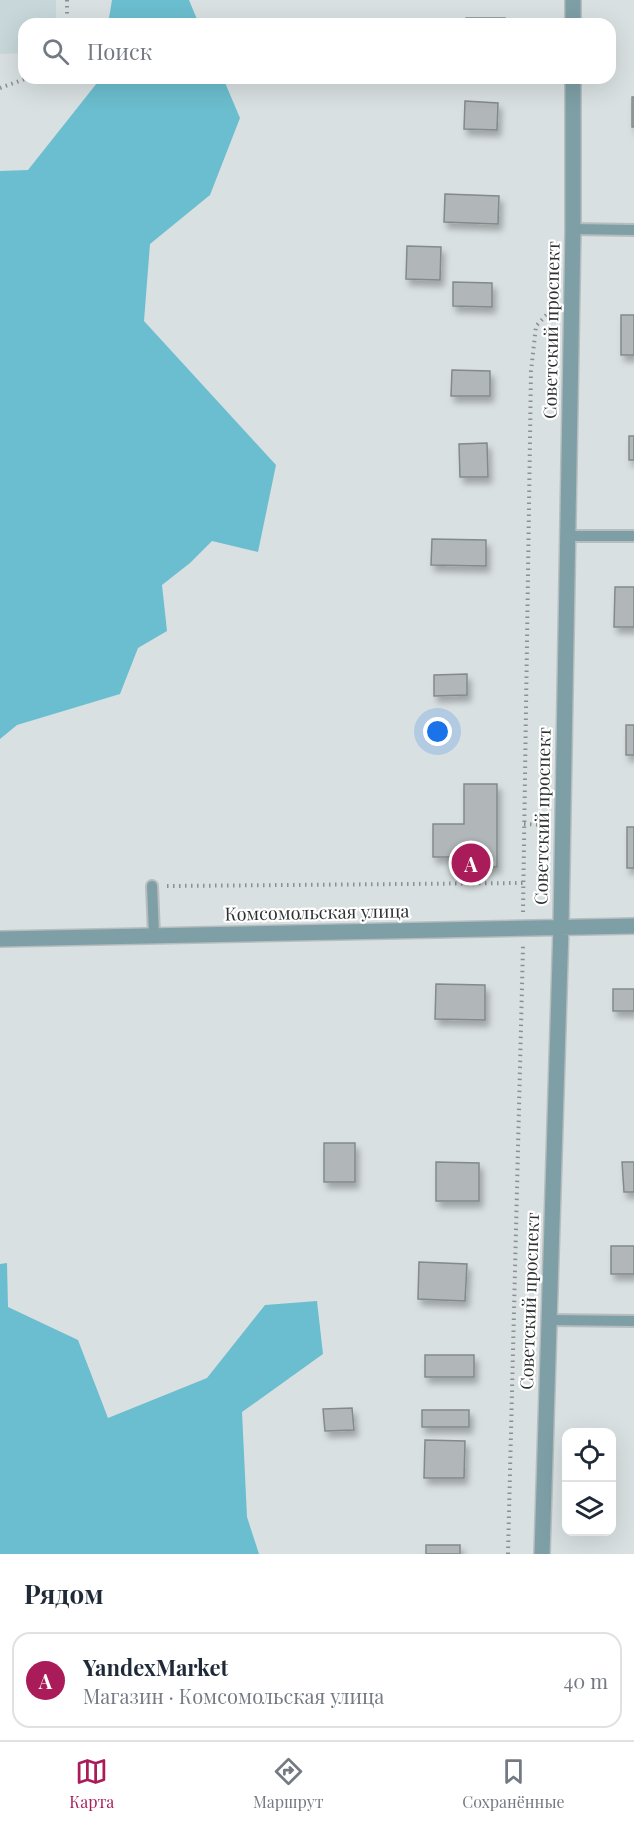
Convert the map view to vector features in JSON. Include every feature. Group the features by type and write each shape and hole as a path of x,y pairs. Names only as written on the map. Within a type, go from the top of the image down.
{"street":[{"path":"573,0 573,18"},
{"name":"Советский проспект","path":"542,1554 561,927 573,229 573,84"},
{"name":"Комсомольская улица","path":"0,939 634,926"}],"lane":[{"path":"573,229 634,230"},
{"path":"567,536 634,536"},
{"path":"152,886 154,935"},
{"path":"548,1320 634,1321"}],"path":[{"path":"67,0 67,18"},
{"path":"0,88 18,82"},
{"path":"508,1554 523,928 531,371 536,326 572,288"},
{"path":"152,886 523,883"}],"shaded area":[{"path":"0,0 56,0 56,18 18,18 18,53 0,54"},
{"path":"112,0 189,0 196,18 109,18"},
{"path":"96,84 226,84 240,118 210,195 150,244 144,321 276,465 258,552 212,541 190,563 162,585 167,631 138,648 120,694 17,725 0,739 0,171 28,170"},
{"path":"7,1263 8,1307 78,1340 108,1418 207,1378 265,1305 317,1301 323,1354 242,1412 247,1517 259,1554 0,1554 0,1264"}],"building":[{"path":"632,97 634,97 634,127 632,127"},
{"path":"465,101 498,103 497,130 464,129"},
{"path":"445,194 499,196 498,224 444,222"},
{"path":"407,246 441,247 440,280 406,279"},
{"path":"453,282 492,283 492,307 453,306"},
{"path":"621,315 634,315 634,355 621,355"},
{"path":"452,370 490,371 490,396 451,396"},
{"path":"629,436 634,436 634,460 629,460"},
{"path":"487,443 488,477 460,477 459,444"},
{"path":"432,539 486,540 486,566 431,565"},
{"path":"615,587 634,587 634,627 614,627"},
{"path":"467,674 467,695 434,696 434,675"},
{"path":"626,725 634,725 634,755 626,755"},
{"path":"464,784 497,784 497,867 457,867 458,857 433,857 433,824 464,824"},
{"path":"627,827 634,827 634,868 627,868"},
{"path":"436,984 485,985 485,1020 435,1019"},
{"path":"613,989 634,989 634,1011 613,1011"},
{"path":"324,1143 355,1143 355,1182 324,1182"},
{"path":"436,1162 479,1163 479,1201 436,1201"},
{"path":"622,1162 634,1162 634,1192 624,1192"},
{"path":"611,1246 634,1246 634,1274 611,1274"},
{"path":"419,1262 467,1264 465,1301 418,1299"},
{"path":"425,1355 474,1355 474,1377 425,1377"},
{"path":"352,1408 354,1430 325,1431 323,1409"},
{"path":"422,1410 469,1410 469,1427 422,1427"},
{"path":"425,1440 465,1441 464,1478 424,1478"},
{"path":"426,1545 460,1545 460,1554 426,1554"}],"place":[{"name":"YandexMarket","path":"471,863"}]}
